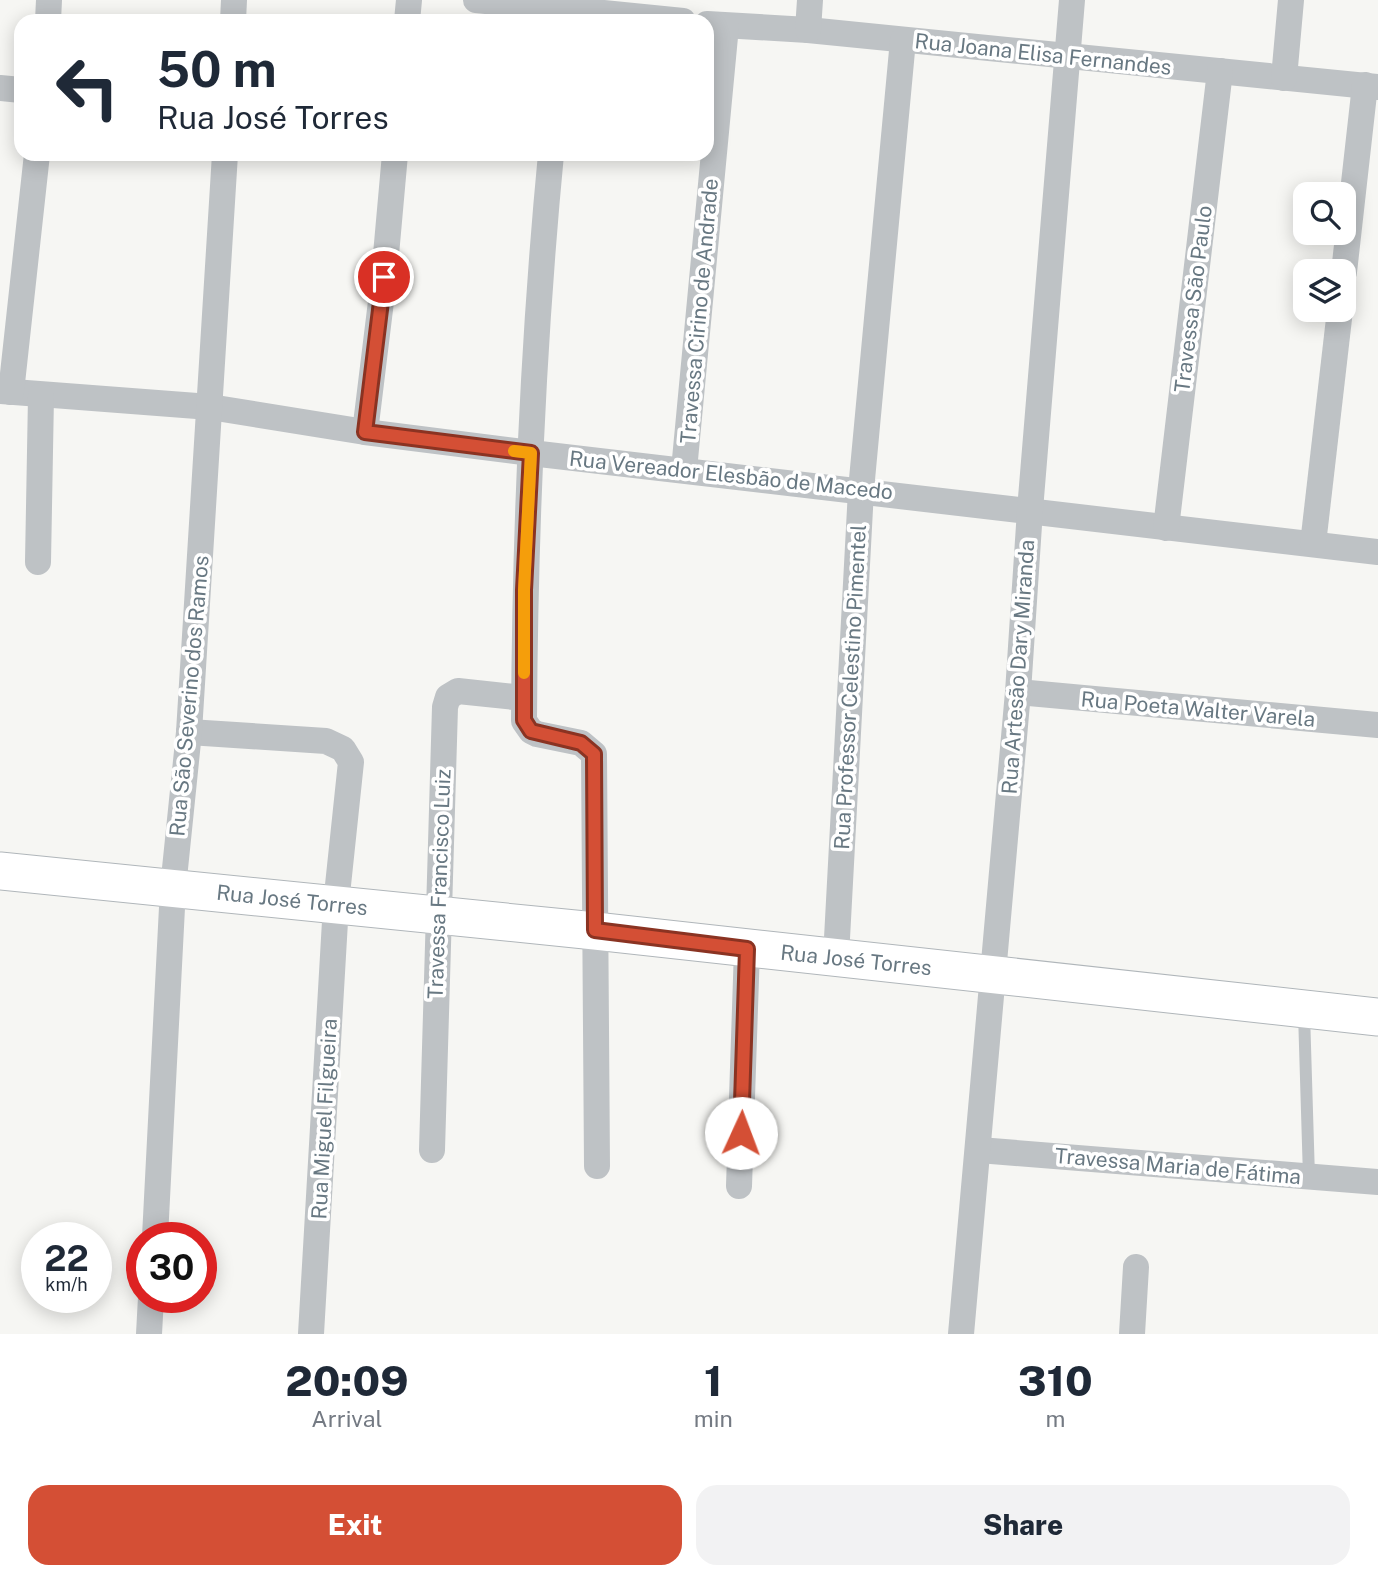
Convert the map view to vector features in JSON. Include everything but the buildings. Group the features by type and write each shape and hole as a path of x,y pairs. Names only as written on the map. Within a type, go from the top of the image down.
{"street":[{"path":"476,0 553,14"},
{"path":"808,30 810,0"},
{"name":"Rua Artesão Dary Miranda","path":"961,1334 1018,692 1030,510 1072,0"},
{"path":"1284,78 1291,0"},
{"path":"589,14 651,9"},
{"name":"Rua Joana Elisa Fernandes","path":"716,25 808,30 1067,58 1371,86"},
{"name":"Travessa Cirino de Andrade","path":"714,53 716,25"},
{"name":"Rua Professor Celestino Pimentel","path":"836,957 861,490 903,40"},
{"name":"Travessa São Paulo","path":"1166,528 1220,71"},
{"path":"1346,259 1371,86"},
{"path":"5,391 36,161"},
{"name":"Rua São Severino dos Ramos","path":"156,1222 173,888 189,732 225,161"},
{"path":"365,432 384,277 394,161"},
{"path":"550,161 541,253 524,590 524,720 528,728 537,734 581,743 594,754 597,1166"},
{"name":"Travessa Cirino de Andrade","path":"684,470 706,161"},
{"path":"1314,544 1339,322"},
{"name":"Rua Vereador Elesbão de Macedo","path":"5,391 41,396 210,407 365,432 531,453 1378,552"},
{"path":"38,562 41,396"},
{"name":"Travessa Francisco Luiz","path":"432,1150 446,701 457,691 524,698"},
{"name":"Rua Poeta Walter Varela","path":"1018,692 1378,725"},
{"name":"Rua Miguel Filgueira","path":"189,732 326,741 343,748 351,762 336,904 311,1334"},
{"name":"Rua José Torres","path":"0,872 595,930 1378,1017"},
{"path":"739,1186 747,949"},
{"name":"Travessa Maria de Fátima","path":"979,1150 1378,1182"},
{"path":"1132,1334 1136,1267"},
{"path":"149,1334 150,1313"}],"lane":[{"path":"1304,1009 1309,1177"}],"slow traffic":[{"path":"514,451 531,453 524,590 524,673"}],"route":[{"path":"384,277 365,432 531,453 524,590 524,720 528,728 537,734 581,743 588,746 594,754 595,930 747,949 741,1133"}]}
